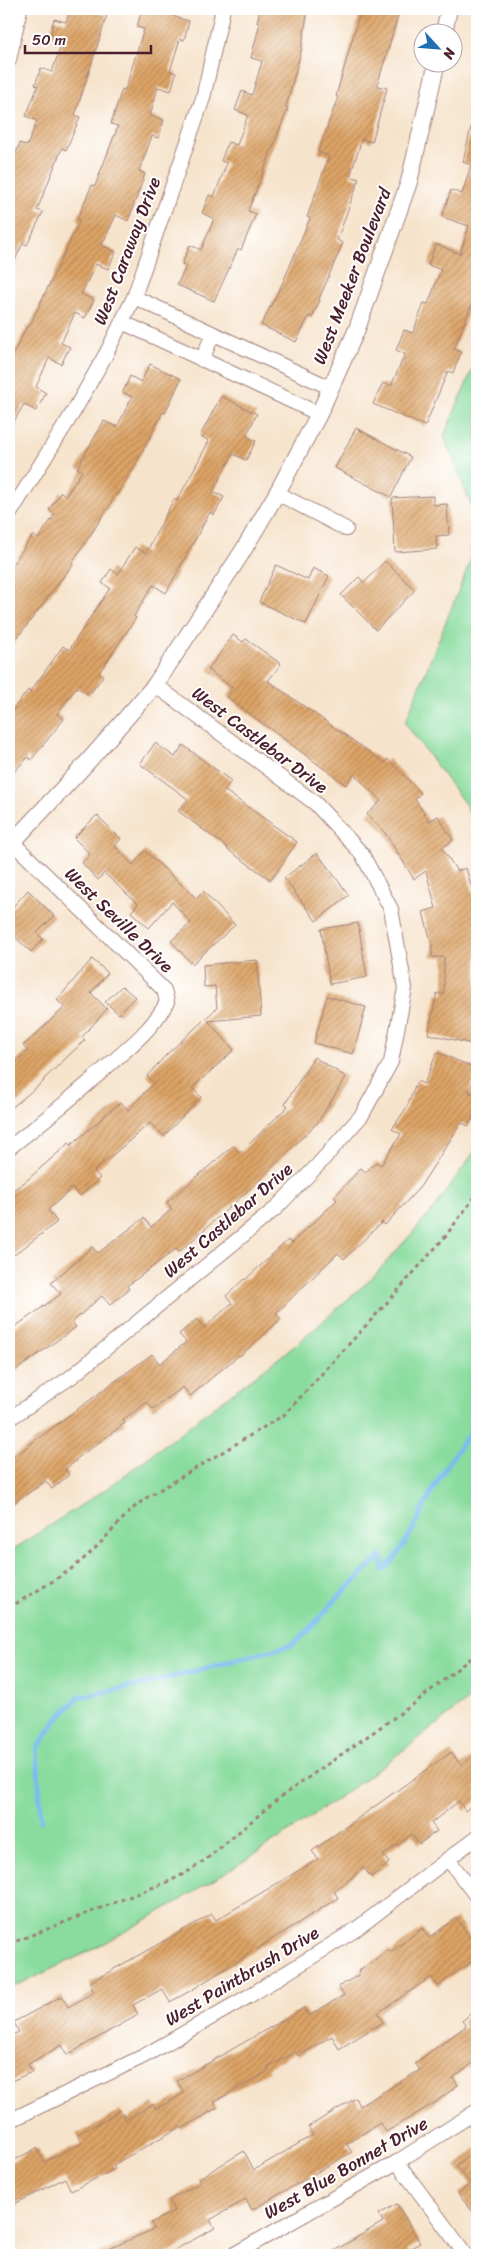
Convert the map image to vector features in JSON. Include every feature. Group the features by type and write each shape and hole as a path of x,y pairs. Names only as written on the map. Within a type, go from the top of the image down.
{"street":[{"path":"9,60 20,9"},
{"name":"West Caraway Drive","path":"9,515 74,411 134,297 203,98 223,9"},
{"path":"446,22 449,9"},
{"name":"West Meeker Boulevard","path":"10,844 84,766 155,684 241,554 277,493 319,414 357,329 409,182 435,72"},
{"path":"134,297 330,388"},
{"path":"122,322 319,414"},
{"path":"202,360 213,334"},
{"path":"277,493 346,529"},
{"name":"West Castlebar Drive","path":"9,1419 71,1377 274,1209 318,1166 362,1115 391,1062 405,988 391,909 362,854 315,803 155,684"},
{"name":"West Seville Drive","path":"9,1148 62,1107 134,1042 160,1015 167,1002 164,990 10,844"},
{"name":"West Paintbrush Drive","path":"9,2120 144,2056 249,1996 355,1930 477,1837"},
{"path":"448,1859 477,1897"},
{"name":"West Blue Bonnet Drive","path":"233,2255 397,2162 477,2111"},
{"path":"397,2162 466,2255"}],"path":[{"path":"9,1608 78,1563 89,1554 131,1509 146,1498 284,1415 444,1238 477,1194"},
{"path":"9,1944 172,1880 191,1870 279,1798 415,1703 477,1653"}],"green space":[{"path":"477,359 477,831 465,804 405,723 470,562 475,515 444,436"},
{"path":"477,1148 477,1692 386,1764 242,1863 91,1950 9,1989 9,1552 109,1487 297,1344 372,1278 432,1211"}],"building":[{"path":"70,9 86,9 107,15 75,115 80,117 66,150 62,148 37,210 43,212 27,245 23,243 9,273 9,160 13,161 20,143 27,146 37,121 26,116 38,86 35,85 41,68 52,72 63,39 50,35 54,19 66,22"},
{"path":"142,9 177,9 175,17 189,21 184,40 180,39 170,71 176,73 171,91 158,87 150,116 164,120 158,138 152,136 139,171 145,174 128,221 116,215 102,245 116,252 108,269 96,264 81,294 94,300 85,318 75,313 61,343 70,347 61,364 49,358 36,387 46,393 36,411 24,404 9,430 9,362 27,326 29,327 80,220 77,219 92,185 95,186 118,126 111,124 122,89 125,90 144,29 137,27"},
{"path":"260,9 308,9 301,51 286,107 288,108 248,211 256,214 241,250 238,249 214,301 177,285 186,266 182,264 190,245 201,250 214,219 202,213 209,195 214,197 227,163 221,161 228,142 237,145 248,115 235,110 242,91 252,95 262,61 251,58 260,23 257,23"},
{"path":"361,9 400,9 377,86 387,88 372,142 362,139 350,176 359,179 337,240 343,243 312,318 309,316 296,342 261,325 283,282 310,218 307,217 329,156 318,152 338,97 336,96"},
{"path":"472,123 477,124 477,291 454,349 461,352 453,373 448,371 425,426 373,404 383,383 391,386 405,354 396,350 404,330 413,333 424,303 428,304 441,270 428,265 436,244 460,254 469,226 442,217 451,190 462,194 471,165 463,162"},
{"path":"150,364 181,379 165,413 163,412 132,471 73,564 9,649 9,569 33,535 38,539 55,514 49,510 61,492 66,496 82,471 77,468 104,421 117,427 132,397 123,392 130,376 141,382"},
{"path":"221,396 257,414 246,436 256,441 246,460 233,454 213,492 224,497 214,515 210,512 166,593 153,585 134,616 136,618 99,673 103,676 89,695 77,687 57,714 64,719 31,760 28,757 9,777 9,715 28,690 30,692 63,646 69,650 110,588 102,583 111,569 118,574 135,547 146,553 174,499 177,501 209,441 200,436"},
{"path":"356,428 411,457 391,497 335,468"},
{"path":"433,496 433,505 447,504 449,535 436,536 437,549 395,552 392,498"},
{"path":"385,561 415,590 376,630 341,595 359,577 364,583"},
{"path":"276,565 308,580 313,568 329,576 306,624 259,602"},
{"path":"233,635 243,642 246,639 281,664 268,681 385,763 388,759 421,793 415,799 429,821 438,816 453,840 442,848 457,871 466,868 477,907 477,1045 428,1034 437,993 444,995 444,957 432,957 432,945 423,912 436,908 426,871 414,879 385,833 367,814 381,801 354,774 346,785 227,697 233,688 208,670"},
{"path":"155,743 175,757 183,745 231,781 224,790 297,842 271,880 178,811 188,799 140,764"},
{"path":"97,815 121,839 115,846 133,865 145,851 196,898 203,891 235,925 192,964 171,941 191,923 172,902 149,928 131,912 138,904 104,873 98,880 82,863 90,854 74,838"},
{"path":"317,853 349,895 316,921 284,878"},
{"path":"28,890 54,916 37,933 43,939 31,952 9,931 9,911"},
{"path":"358,923 367,977 330,984 321,929"},
{"path":"92,959 108,973 91,993 107,1009 82,1037 85,1040 44,1081 9,1110 9,1068 28,1051 23,1046 65,1007 57,1000"},
{"path":"257,960 261,1016 208,1021 234,1050 192,1088 201,1097 164,1136 150,1123 94,1171 100,1178 80,1196 72,1188 48,1210 57,1222 14,1255 9,1248 9,1193 26,1181 69,1143 71,1145 121,1102 128,1110 154,1083 147,1076 167,1054 217,1008 215,986 204,987 203,965"},
{"path":"122,986 135,997 119,1014 105,1002"},
{"path":"327,996 366,1007 353,1054 314,1043"},
{"path":"437,1052 477,1069 469,1092 477,1096 477,1106 469,1126 461,1123 420,1187 385,1225 382,1222 344,1259 338,1253 276,1313 281,1319 240,1356 190,1396 183,1387 153,1409 147,1402 123,1420 125,1423 65,1469 69,1475 52,1489 46,1481 9,1506 9,1460 152,1354 160,1364 186,1342 179,1334 197,1319 204,1328 232,1303 226,1296 288,1240 292,1243 337,1200 334,1197 361,1168 366,1172 376,1162 381,1165 401,1134 392,1129 407,1107 417,1081 424,1084"},
{"path":"314,1057 346,1077 318,1122 251,1188 179,1252 176,1249 127,1286 129,1289 110,1305 102,1296 72,1322 76,1327 9,1375 9,1331 61,1294 51,1283 92,1247 98,1253 144,1218 151,1227 172,1209 167,1202 233,1146 240,1153 288,1106 285,1104"},
{"path":"451,1752 461,1765 477,1753 477,1801 465,1811 459,1801 431,1823 437,1831 419,1844 412,1834 383,1855 389,1863 371,1877 364,1868 334,1891 338,1898 190,1991 170,2002 162,1989 133,2005 138,2015 67,2055 62,2045 28,2064 32,2072 9,2082 9,2036 19,2032 14,2022 62,1996 68,2007 94,1992 89,1983 212,1914 216,1920 318,1859 312,1851"},
{"path":"456,1918 477,1947 477,1957 438,1986 431,1977 378,2013 383,2022 339,2049 332,2036 298,2056 296,2052 267,2068 269,2071 214,2102 217,2108 113,2165 115,2169 71,2191 65,2178 9,2207 9,2163 37,2148 44,2162 82,2143 77,2134 102,2122 120,2110 126,2120 153,2104 156,2109 184,2093 177,2081 304,2008 308,2016 344,1995 338,1987 360,1974 358,1971 389,1950 391,1952 422,1928 429,1938"},
{"path":"477,2008 477,2060 453,2078 458,2085 436,2102 386,2132 380,2123 346,2144 352,2152 252,2210 246,2199 210,2220 215,2228 165,2255 95,2255 154,2229 151,2223 174,2211 169,2200 200,2183 198,2179 244,2151 254,2170 313,2135 308,2127 356,2098 360,2106 420,2070 415,2063 466,2026 462,2021"},
{"path":"477,2148 477,2217 458,2194 471,2184 456,2166"},
{"path":"397,2204 420,2243 407,2250 410,2255 327,2255 383,2222 379,2214"}],"waterway":[{"path":"41,1821 37,1749 56,1720 79,1697 150,1683 292,1645 381,1556 384,1570 392,1561 411,1532 442,1473 477,1423"}]}
